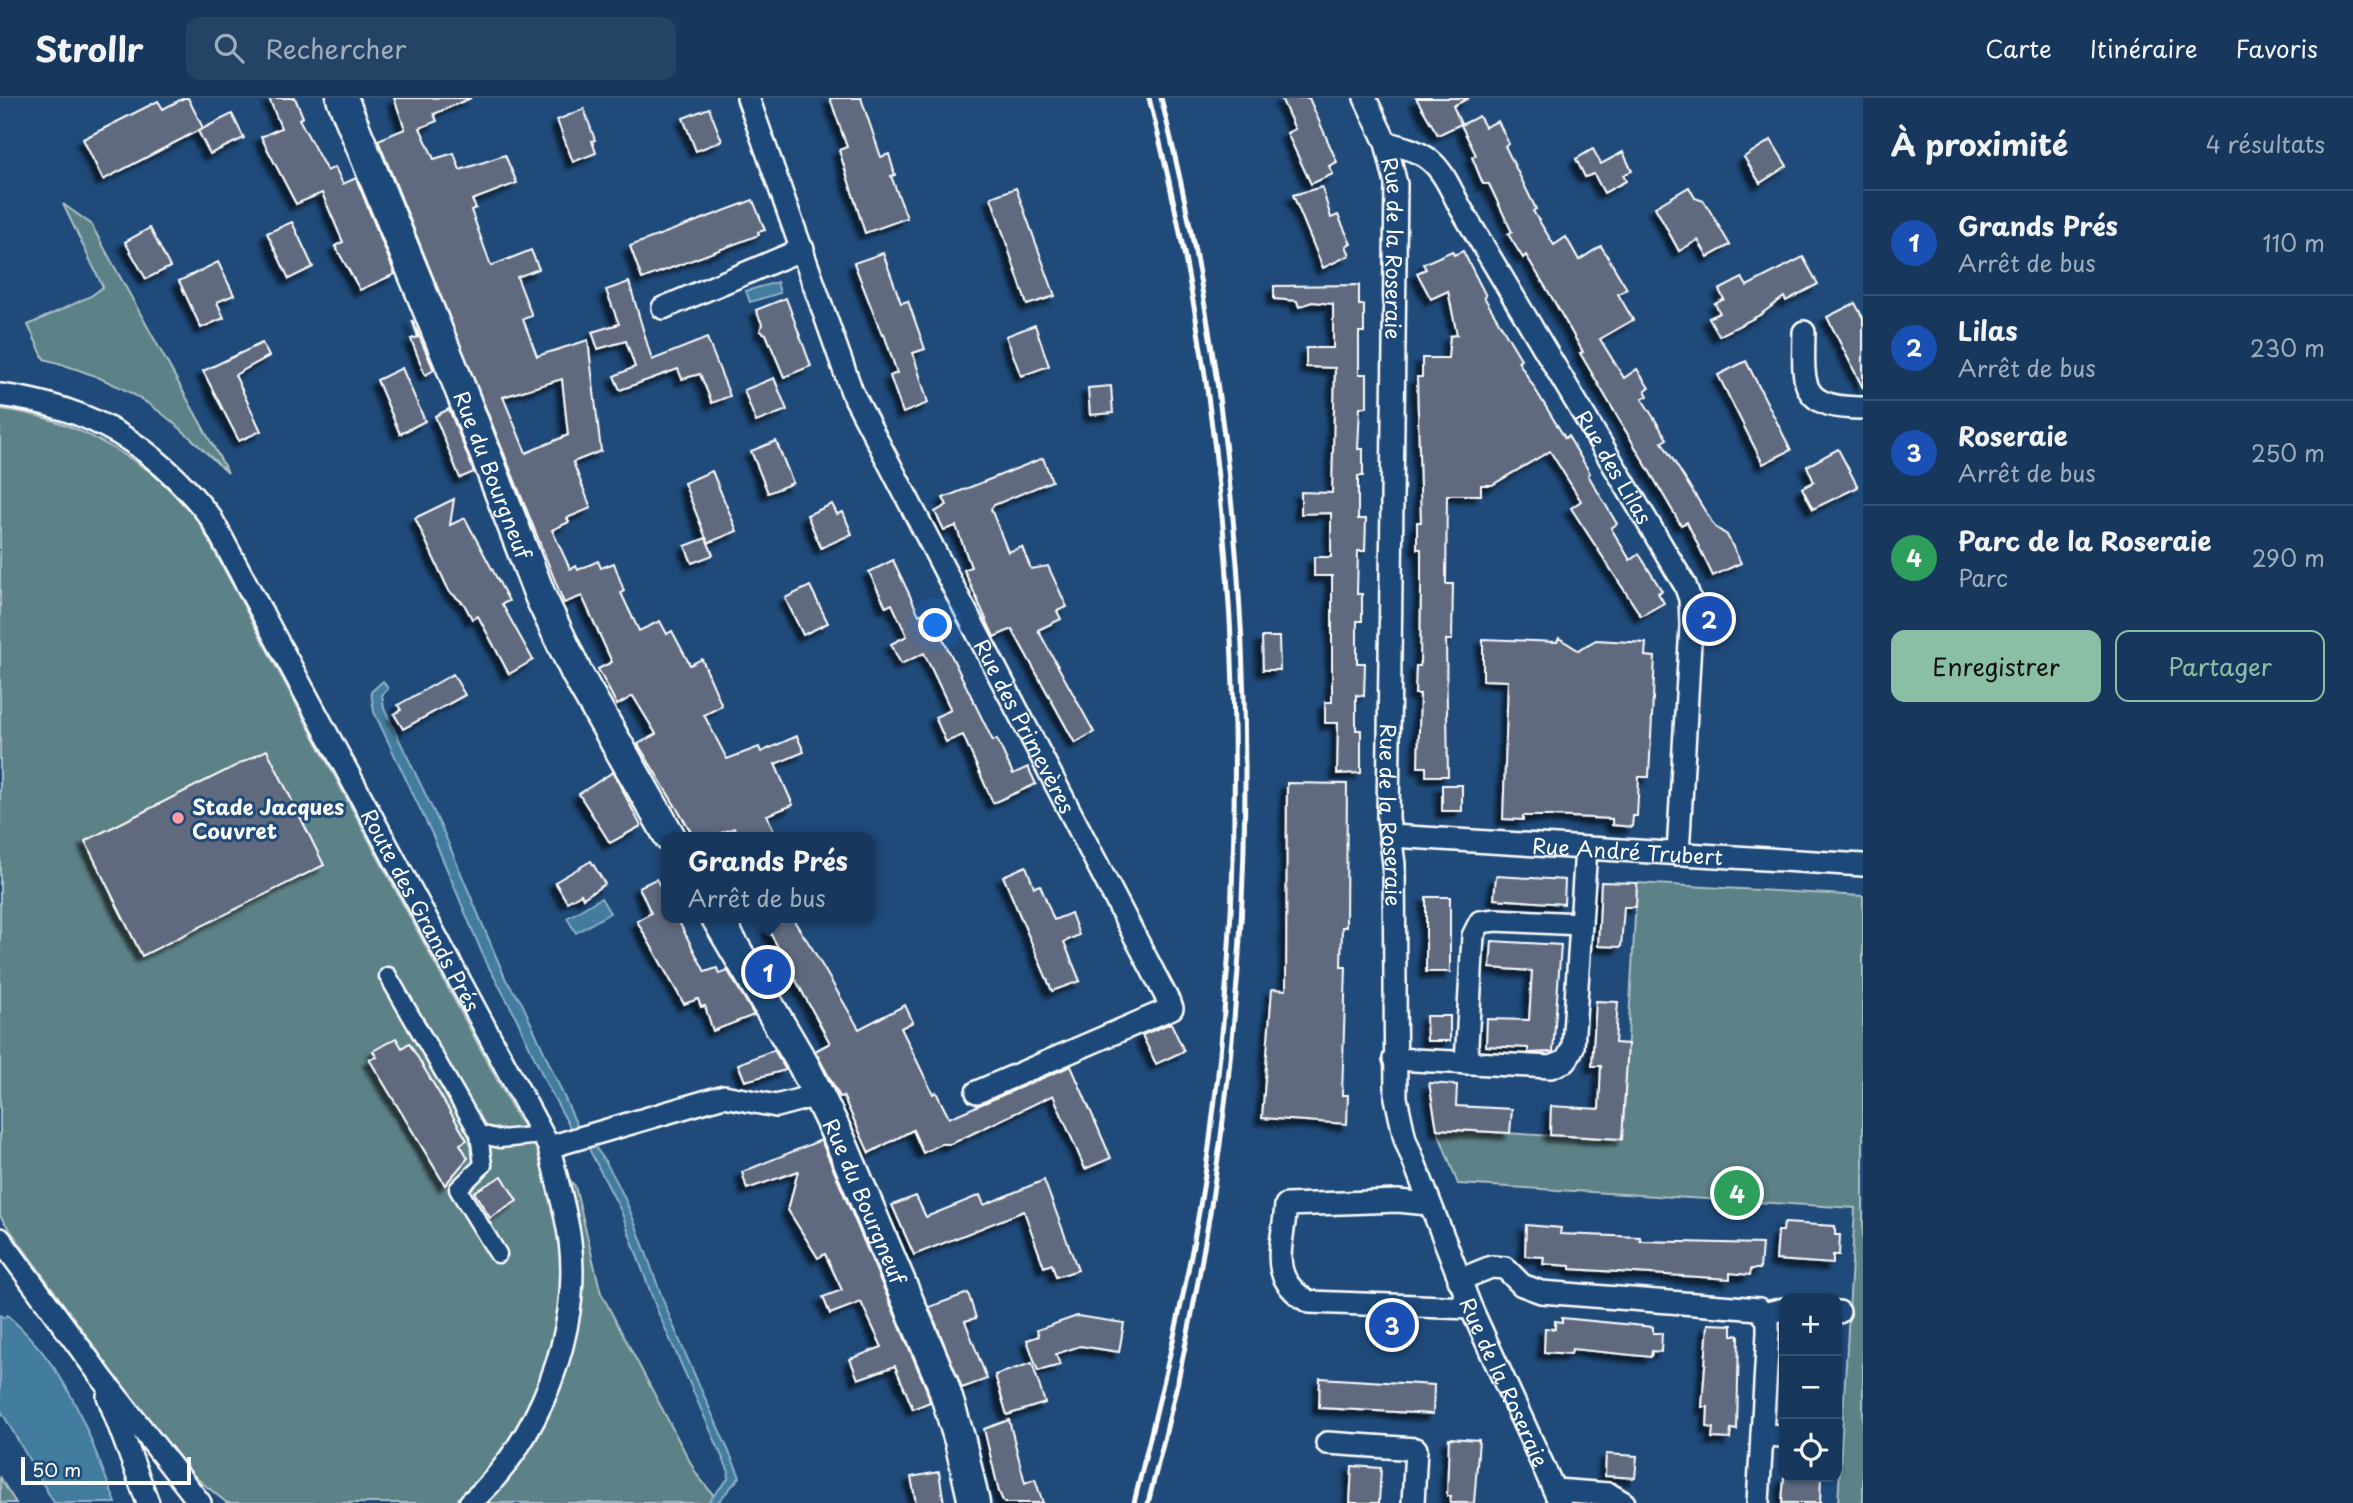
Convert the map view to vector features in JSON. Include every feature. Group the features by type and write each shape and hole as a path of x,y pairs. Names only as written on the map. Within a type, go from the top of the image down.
{"main road":[{"name":"Rue du Bourgneuf","path":"342,98 451,365 541,598 577,674 667,832"},
{"name":"Rue du Bourgneuf","path":"720,923 804,1066 892,1259 942,1382 974,1503"}],"street":[{"name":"Rue des Primevères","path":"748,98 852,392 1172,1007 976,1092"},
{"name":"Rue de la Roseraie","path":"1365,98 1387,143 1396,194 1388,818 1392,836 1396,1098 1405,1139 1428,1204 1471,1308 1557,1497"},
{"name":"Rue des Lilas","path":"1387,143 1407,147 1438,166 1685,585 1690,599 1691,625 1678,854"},
{"path":"663,308 803,249"},
{"path":"1804,332 1803,381 1814,398 1839,408 1863,408"},
{"name":"Route des Grands Prés","path":"0,395 30,399 85,417 136,442 185,484 211,518 545,1141 570,1242 571,1300 562,1346 546,1392 524,1437 470,1503"},
{"name":"Rue André Trubert","path":"1392,836 1863,865"},
{"path":"1394,1059 1550,1067 1566,1061 1573,1046 1586,848"},
{"path":"1466,1063 1473,936 1480,922 1495,920 1581,924"},
{"path":"388,976 479,1135 483,1166 458,1189 498,1254"},
{"path":"479,1135 545,1141 584,1138 724,1096 776,1106 817,1095"},
{"path":"1428,1204 1398,1201 1286,1205 1280,1251 1282,1279 1292,1292 1309,1302 1471,1308"},
{"path":"0,1239 102,1378 200,1503"},
{"path":"1459,1280 1491,1267 1504,1268 1522,1285 1541,1292 1747,1306 1774,1312 1768,1320 1758,1503"},
{"path":"102,1378 148,1503"},
{"path":"1762,1435 1779,1436"},
{"path":"1327,1443 1416,1449 1413,1503"},
{"path":"1557,1497 1609,1494 1624,1503"}],"green space":[{"path":"63,204 91,224 228,473 178,426 133,394 74,368 44,359 28,325 91,296 103,287"},
{"name":"Stade Jacques Couvret","path":"0,409 40,416 97,439 155,476 196,517 518,1119 575,1186 601,1293 697,1475 720,1503 227,1503 179,1464 0,1216"},
{"path":"1637,883 1863,896 1863,1503 1838,1503 1839,1482 1842,1482 1842,1434 1855,1208 1458,1184 1437,1129 1622,1140"},
{"path":"0,1478 16,1503 0,1503"}],"water":[{"path":"777,282 780,293 750,302 746,291"},
{"path":"383,681 388,689 382,695 384,708 444,833 506,980 522,1003 579,1130 595,1147 622,1192 671,1320 740,1477 717,1503 708,1502 728,1479 729,1472 657,1310 621,1211 588,1147 571,1129 547,1085 515,1015 485,960 433,836 374,712 371,692"},
{"path":"601,898 610,913 576,933 567,918"},
{"path":"0,1315 4,1318 7,1315 29,1337 62,1380 85,1425 116,1503 54,1503 0,1409"}],"building":[{"path":"188,98 203,128 103,180 83,139 158,101 163,109"},
{"path":"269,98 295,98 303,117 299,119 327,171 335,167 343,184 356,178 395,274 360,290 335,246 343,242 322,193 296,204 261,137 281,128"},
{"path":"394,98 471,98 434,114 437,121 420,128 434,159 454,153 460,170 505,155 517,183 472,200 476,208 471,210 491,266 531,250 539,269 517,277 532,316 523,319 537,356 588,340 601,451 573,462 591,508 567,518 569,522 552,530 570,569 576,566 578,570 598,561 601,568 614,563 624,591 621,593 639,631 660,621 667,634 672,631 690,665 702,659 722,706 704,715 727,759 759,747 761,752 797,736 804,752 775,764 793,805 767,815 774,832 736,832 734,828 724,832 691,832 638,744 656,734 633,696 617,705 598,669 612,662 582,596 564,603 378,140 405,129","holes":["562,379 568,435 526,453 503,397"]},
{"path":"830,98 861,98 881,157 889,154 895,175 891,176 907,218 865,233 839,150 847,147"},
{"path":"1281,98 1309,98 1337,162 1329,166 1333,174 1311,184 1287,133 1295,129"},
{"path":"1416,98 1469,98 1453,106 1461,124 1438,135"},
{"path":"709,108 722,141 696,151 683,118"},
{"path":"584,109 595,140 592,141 596,153 573,162 557,120"},
{"path":"232,114 244,138 210,154 198,131"},
{"path":"1479,116 1485,127 1498,121 1509,144 1505,146 1536,209 1533,211 1554,245 1566,237 1579,260 1601,246 1627,289 1618,294 1633,320 1600,339 1624,378 1637,369 1649,388 1645,390 1648,396 1642,399 1667,439 1662,442 1715,527 1727,535 1741,563 1713,576 1687,522 1681,525 1580,353 1583,352 1551,296 1526,255 1523,258 1508,234 1512,232 1489,184 1483,184 1472,157 1476,155 1461,125"},
{"path":"1771,140 1787,166 1760,183 1744,157"},
{"path":"1593,149 1601,164 1623,152 1632,171 1623,175 1626,181 1604,193 1594,174 1585,177 1576,159"},
{"path":"1322,187 1331,218 1338,215 1351,244 1346,246 1350,255 1323,268 1293,195"},
{"path":"1689,187 1695,198 1704,201 1730,245 1708,257 1698,240 1679,251 1655,207"},
{"path":"1016,188 1055,296 1027,305 991,197"},
{"path":"753,200 765,230 758,232 759,235 642,279 630,246"},
{"path":"292,222 313,267 289,279 267,233"},
{"path":"150,228 170,267 146,279 125,242"},
{"path":"1452,251 1454,255 1463,251 1486,296 1484,297 1521,359 1518,361 1565,438 1568,436 1590,473 1588,475 1617,524 1611,528 1630,560 1639,554 1662,591 1658,593 1664,603 1641,616 1571,508 1581,501 1550,451 1492,485 1481,485 1481,495 1447,495 1446,584 1453,584 1452,640 1446,640 1448,776 1426,776 1426,767 1418,767 1420,694 1415,694 1416,666 1420,666 1421,591 1421,549 1417,549 1417,522 1421,522 1417,377 1422,377 1422,358 1448,358 1450,336 1457,335 1448,291 1431,299 1417,273 1426,269 1423,264"},
{"path":"883,253 901,303 908,301 925,349 913,353 928,403 903,413 890,376 897,373 854,263"},
{"path":"1803,257 1818,284 1786,301 1784,297 1760,315 1719,336 1709,318 1720,313 1715,304 1724,299 1719,290 1742,278 1747,286"},
{"path":"218,262 234,295 217,302 224,318 201,328 179,281"},
{"path":"629,282 652,360 707,338 730,396 712,403 700,374 682,379 678,369 620,390 614,376 635,367 626,341 598,349 592,332 619,324 606,290"},
{"path":"1359,285 1359,305 1364,305 1364,332 1359,332 1359,374 1367,374 1367,407 1360,407 1358,449 1363,449 1363,476 1358,476 1358,519 1366,519 1365,551 1358,551 1357,594 1362,594 1362,621 1357,621 1357,663 1365,663 1364,696 1356,695 1356,730 1361,730 1361,773 1337,774 1338,723 1325,723 1325,702 1332,702 1332,576 1314,576 1314,557 1331,557 1331,513 1301,514 1301,492 1332,493 1335,368 1306,367 1306,348 1333,348 1333,304 1312,302 1299,307 1297,301 1274,299 1274,286"},
{"path":"786,298 811,366 784,377 766,334 760,331 762,324 756,310"},
{"path":"1855,303 1863,318 1863,388 1827,317"},
{"path":"412,320 434,370 425,375 411,339 418,337"},
{"path":"1035,325 1049,366 1021,376 1006,336"},
{"path":"262,343 269,356 235,375 261,431 239,441 203,371"},
{"path":"1746,361 1791,450 1763,464 1718,375"},
{"path":"402,368 425,421 400,434 377,380"},
{"path":"774,378 787,410 756,422 744,390"},
{"path":"1111,386 1113,413 1090,415 1088,388"},
{"path":"449,409 474,472 460,478 435,416"},
{"path":"776,441 793,483 768,493 751,451"},
{"path":"1838,449 1858,487 1813,509 1802,488 1814,482 1807,466"},
{"path":"1043,458 1052,481 994,505 991,509 1008,552 1022,547 1031,569 1048,566 1067,607 1057,611 1061,619 1038,630 1094,732 1075,743 1012,629 994,637 964,570 971,567 956,526 944,530 935,512 947,505 943,498"},
{"path":"712,471 737,531 708,543 684,483"},
{"path":"454,499 450,525 465,518 509,601 502,604 533,660 509,674 478,616 472,619 464,604 449,591 415,518"},
{"path":"832,504 837,514 843,512 852,534 821,548 807,515"},
{"path":"706,538 713,555 692,563 685,546"},
{"path":"893,560 919,615 929,610 993,741 997,739 1013,774 1028,767 1036,784 993,803 963,735 946,742 935,717 951,710 924,653 901,664 891,644 907,636 892,604 886,607 869,572"},
{"path":"810,586 828,623 803,635 785,598"},
{"path":"1262,637 1279,637 1280,670 1263,670"},
{"path":"1559,638 1578,650 1596,640 1646,643 1645,656 1655,657 1649,777 1639,777 1637,816 1633,816 1632,827 1612,825 1612,819 1523,816 1523,820 1503,819 1508,681 1483,680 1483,639 1557,642"},
{"path":"453,674 465,695 403,729 394,714 401,710 398,705"},
{"path":"267,750 324,865 142,956 85,841"},
{"path":"613,772 641,826 610,843 579,794"},
{"path":"1287,783 1347,784 1346,927 1342,927 1341,967 1346,967 1342,1095 1348,1095 1347,1124 1262,1118 1272,989 1286,990"},
{"path":"1442,785 1462,785 1462,811 1442,811"},
{"path":"591,861 605,884 583,898 581,894 567,902 555,882"},
{"path":"1026,866 1034,887 1040,885 1054,920 1071,913 1079,935 1064,942 1080,981 1052,991 1003,876"},
{"path":"1496,876 1565,880 1564,904 1494,899"},
{"path":"656,879 661,888 661,923 680,923 705,972 717,968 719,974 728,971 754,1015 713,1031 705,1006 701,1007 698,999 684,1004 637,921 651,913 639,887"},
{"path":"1601,882 1637,883 1636,907 1624,907 1621,947 1598,946"},
{"path":"1426,897 1450,897 1450,972 1426,972"},
{"path":"779,923 795,923 859,1029 905,1005 913,1022 901,1028 933,1094 936,1092 949,1118 1071,1066 1111,1158 1085,1169 1053,1095 951,1144 941,1144 923,1153 913,1130 869,1153 843,1096 840,1097 815,1051 830,1043 768,929"},
{"path":"1492,941 1561,945 1553,1052 1528,1053 1528,1048 1486,1046 1487,1019 1529,1020 1532,971 1490,968"},
{"path":"1596,1001 1618,1002 1615,1043 1628,1044 1622,1139 1550,1135 1551,1106 1599,1109 1601,1066 1592,1066"},
{"path":"1426,1016 1450,1016 1450,1041 1427,1041"},
{"path":"1171,1023 1184,1051 1156,1064 1142,1035"},
{"path":"396,1038 402,1048 409,1043 467,1140 460,1144 468,1158 445,1185 369,1059 377,1057 373,1051"},
{"path":"774,1050 786,1070 745,1081 738,1064"},
{"path":"1429,1083 1457,1085 1456,1106 1512,1109 1510,1133 1437,1129"},
{"path":"821,1140 926,1388 930,1402 913,1409 895,1366 858,1379 850,1359 882,1347 861,1302 830,1314 823,1297 842,1290 825,1254 818,1258 788,1210 798,1171 747,1189 742,1172"},
{"path":"502,1176 517,1201 490,1218 474,1192"},
{"path":"1044,1180 1078,1270 1056,1277 1052,1264 1044,1267 1024,1211 914,1255 892,1205 916,1196 926,1217 980,1195 984,1205"},
{"path":"1784,1223 1835,1226 1835,1235 1840,1235 1839,1255 1833,1255 1833,1264 1776,1260 1778,1231 1783,1231"},
{"path":"1526,1225 1561,1228 1560,1234 1640,1237 1640,1241 1762,1244 1760,1269 1751,1269 1750,1275 1730,1273 1730,1279 1570,1269 1570,1266 1543,1264 1544,1257 1525,1256"},
{"path":"968,1293 976,1318 965,1321 987,1379 962,1388 929,1307"},
{"path":"1077,1316 1124,1323 1119,1352 1080,1346 1056,1354 1060,1365 1038,1371 1027,1340 1039,1336 1037,1330"},
{"path":"1562,1318 1653,1327 1653,1333 1662,1333 1661,1352 1652,1351 1651,1357 1572,1349 1571,1354 1544,1352 1545,1328 1555,1329 1555,1321 1562,1322"},
{"path":"1708,1324 1732,1325 1732,1335 1739,1335 1737,1430 1731,1429 1730,1439 1712,1438 1713,1428 1707,1427 1708,1407 1702,1407"},
{"path":"1032,1363 1045,1403 1007,1415 995,1375"},
{"path":"1320,1378 1434,1385 1433,1414 1319,1408"},
{"path":"1009,1420 1025,1483 1035,1479 1043,1503 1004,1503 999,1492 984,1429"},
{"path":"1449,1438 1479,1440 1474,1503 1450,1503 1451,1496 1447,1496"},
{"path":"1606,1454 1637,1456 1635,1478 1605,1476"},
{"path":"1352,1466 1381,1468 1379,1503 1350,1503"},
{"path":"939,1472 944,1503 916,1503 911,1477"},
{"path":"1784,1482 1821,1482 1820,1503 1782,1503"}],"railway":[{"path":"1134,1503 1186,1281 1209,1147 1224,1016 1232,884 1234,752 1230,620 1219,488 1202,357 1179,227 1149,98"},
{"path":"1148,1503 1189,1329 1219,1153 1237,977 1245,801 1241,625 1226,449 1199,273 1161,98"}],"place":[{"name":"Lilas","path":"1709,619"},
{"name":"Stade Jacques Couvret","path":"178,818"},
{"name":"Grands Prés","path":"768,972"},
{"name":"Parc de la Roseraie","path":"1737,1193"},
{"name":"Roseraie","path":"1392,1325"}]}
